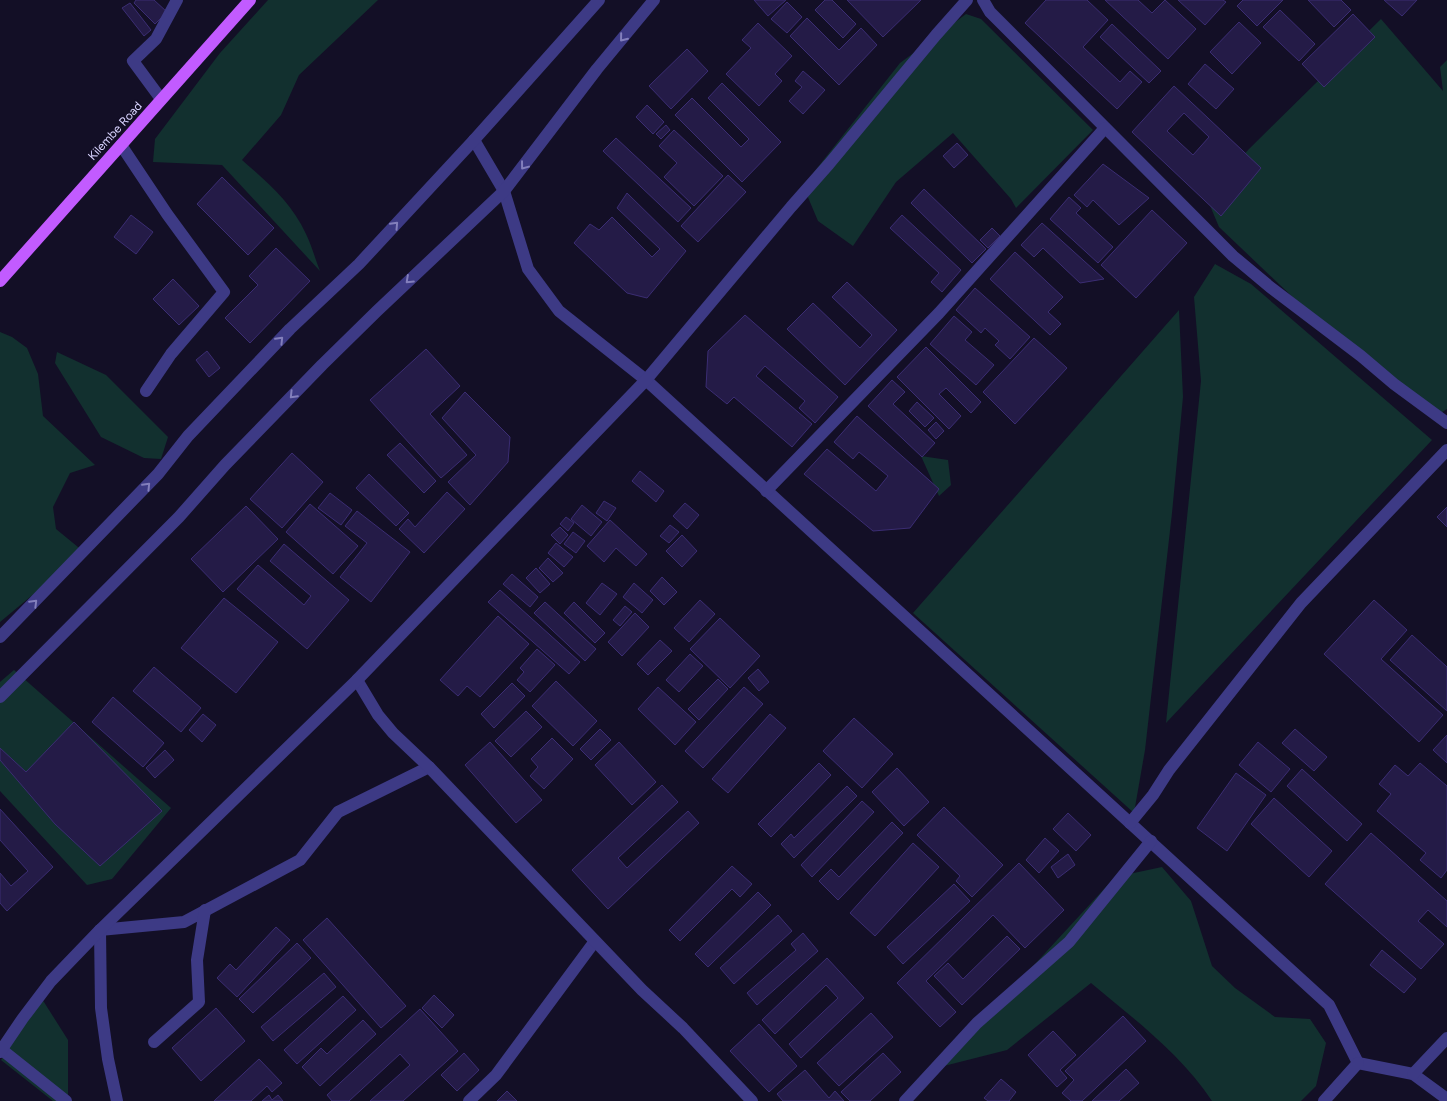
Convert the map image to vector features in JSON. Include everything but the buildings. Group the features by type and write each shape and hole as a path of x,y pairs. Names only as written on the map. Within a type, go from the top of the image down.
{"main road":[{"name":"Kilembe Road","path":"0,281 250,0"}],"street":[{"path":"162,99 133,61 156,39 177,0"},
{"path":"0,638 158,474 195,429 290,330 359,264 474,140 599,0"},
{"path":"0,698 179,516 225,465 322,365 504,191 654,0"},
{"path":"66,1101 1,1051 51,981 100,930 357,680 646,380 790,207 829,164 967,0"},
{"path":"983,0 990,12 1233,256 1394,384 1447,422"},
{"path":"766,491 939,313 1105,128"},
{"path":"474,140 504,191 528,268 559,311 646,380 1329,1005 1358,1063"},
{"path":"121,145 167,214 224,292 171,354 146,391"},
{"path":"1130,823 1152,796 1169,770 1301,603 1447,450"},
{"path":"357,680 378,715 393,733 429,767 595,942 683,1028 752,1101"},
{"path":"100,930 184,922 300,860 338,812 429,767"},
{"path":"905,1101 977,1023 1070,942 1151,841"},
{"path":"154,1042 199,1002 198,960 205,910"},
{"path":"100,930 100,1008 117,1101"},
{"path":"469,1101 496,1075 595,942"},
{"path":"1413,1074 1447,1038"},
{"path":"1358,1063 1413,1074 1447,1100"},
{"path":"1324,1101 1358,1063"}],"green space":[{"path":"268,0 378,0 299,75 281,115 242,160 261,176 294,212 308,239 320,271 222,165 153,162 155,139 220,53"},
{"path":"966,14 981,19 1093,130 1016,208 1011,199 953,133 896,182 853,246 818,221 807,195 814,172 900,63"},
{"path":"1381,19 1443,91 1440,67 1447,60 1447,409 1433,418 1342,344 1219,227 1206,196 1249,149"},
{"path":"1215,264 1251,284 1432,440 1166,723 1201,381 1194,297"},
{"path":"1179,310 1183,397 1145,750 1134,813 913,613"},
{"path":"0,332 12,337 27,348 38,374 43,416 95,465 70,473 53,507 56,529 84,552 0,622"},
{"path":"57,352 106,375 168,437 161,459 144,458 101,437 55,363"},
{"path":"921,456 948,460 951,485 939,496"},
{"path":"14,670 171,808 112,879 87,885 0,791 0,682"},
{"path":"1162,867 1191,901 1212,966 1235,988 1275,1017 1310,1019 1326,1043 1316,1086 1301,1101 1212,1101 1186,1068 1156,1038 1091,983 1007,1050 936,1068 1115,877"},
{"path":"42,999 68,1040 68,1098 66,1101 53,1101 1,1060"}]}
